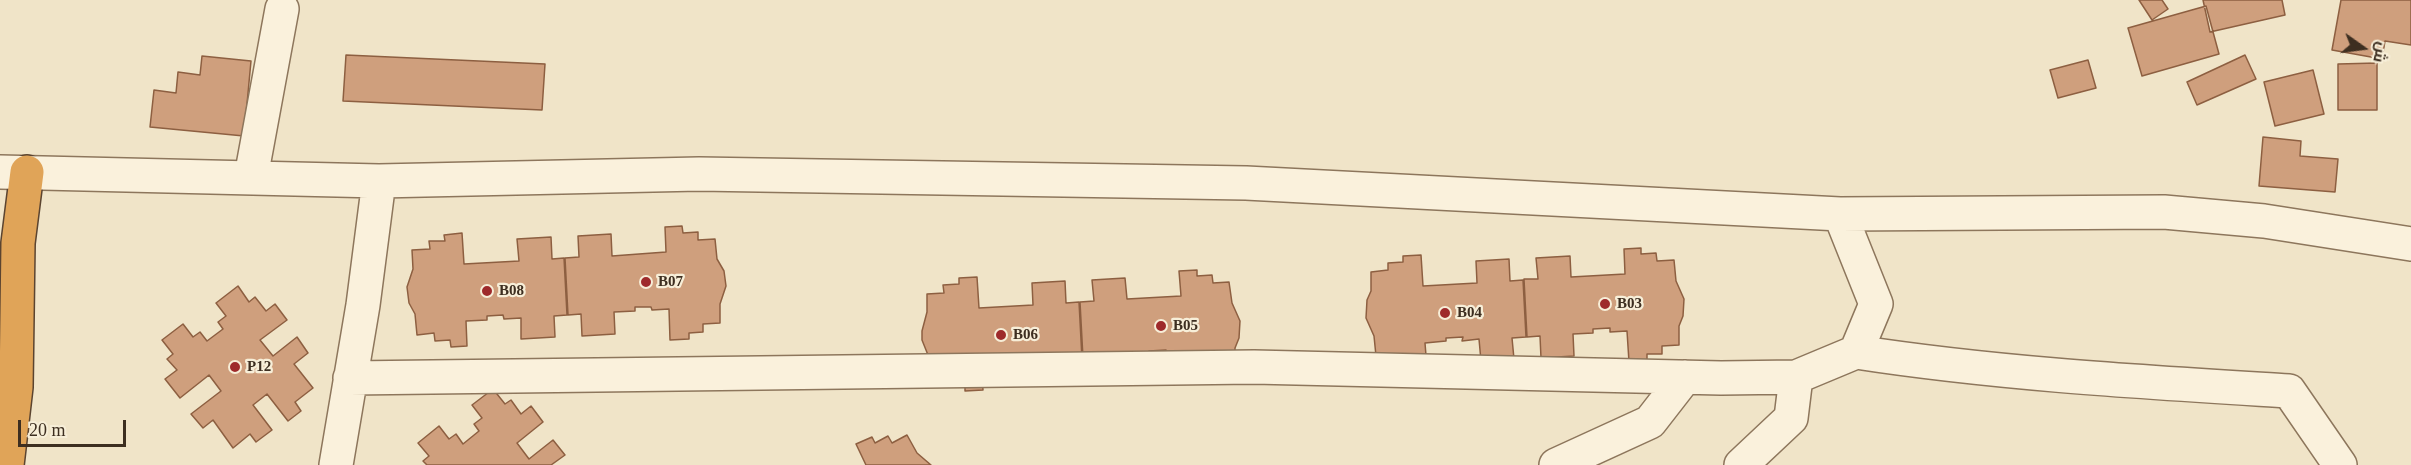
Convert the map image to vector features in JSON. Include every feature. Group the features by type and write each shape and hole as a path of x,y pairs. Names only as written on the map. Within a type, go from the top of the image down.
{"highway":[{"path":"7,465 16,387 18,243 13,172"}],"street":[{"path":"250,177 282,9"},
{"path":"13,172 379,181 699,174 1246,183 1840,214 2164,212 2264,221 2411,244"},
{"path":"336,465 351,378 379,181"},
{"path":"1840,214 1876,304 1856,352"},
{"path":"351,378 1254,367 1685,377 1796,377 1856,352 1910,360 2118,380 2289,391 2340,465"},
{"path":"1556,465 1650,422 1685,377"},
{"path":"1741,465 1791,418 1796,377"}],"building":[{"path":"2139,0 2162,0 2168,9 2152,20"},
{"path":"2203,0 2282,0 2285,15 2210,32"},
{"path":"2341,0 2411,0 2411,45 2385,41 2382,59 2332,50"},
{"path":"2206,6 2219,54 2142,76 2128,28"},
{"path":"346,55 545,64 542,110 343,101"},
{"path":"2245,55 2256,79 2197,105 2187,82"},
{"path":"202,56 251,61 244,136 150,127 154,90 176,93 178,72 200,75"},
{"path":"2088,60 2096,88 2058,98 2050,70"},
{"path":"2377,63 2377,110 2338,110 2338,64"},
{"path":"2313,70 2324,114 2275,126 2264,82"},
{"path":"2263,137 2301,141 2300,156 2338,159 2335,192 2259,186"},
{"name":"B07","path":"682,226 683,233 698,232 698,240 715,239 717,259 724,271 726,286 720,304 720,323 703,324 703,332 689,333 689,339 670,340 669,309 652,310 651,307 635,307 635,311 614,312 615,334 582,336 581,314 568,315 565,258 579,257 578,236 611,234 612,256 666,252 665,227"},
{"name":"B08","path":"462,233 464,264 519,261 517,239 551,237 552,259 564,258 567,315 554,316 555,337 521,339 521,318 504,319 503,315 487,316 487,320 466,321 467,346 451,347 450,340 435,341 434,333 417,335 415,314 409,303 407,287 413,269 412,250 430,249 429,241 445,241 444,235"},
{"name":"B03","path":"1641,248 1641,254 1656,253 1657,261 1674,260 1676,281 1684,299 1683,316 1679,326 1679,345 1662,346 1662,354 1647,354 1647,360 1629,362 1627,331 1610,332 1610,328 1593,329 1593,333 1573,334 1574,356 1541,358 1540,336 1527,337 1524,279 1538,279 1536,258 1570,256 1571,277 1625,274 1624,249"},
{"name":"B04","path":"1421,255 1423,286 1477,283 1476,261 1509,259 1510,281 1523,280 1526,337 1512,338 1514,359 1481,361 1479,339 1462,341 1463,337 1425,343 1427,368 1376,356 1374,336 1366,318 1367,300 1371,291 1371,272 1388,270 1388,263 1403,262 1403,256"},
{"name":"B05","path":"1197,270 1197,276 1212,275 1213,283 1229,282 1232,303 1240,321 1239,338 1235,348 1235,367 1166,354 1166,350 1149,351 1149,355 1083,358 1080,302 1094,301 1092,280 1125,278 1127,299 1181,296 1179,271"},
{"name":"B06","path":"977,277 979,308 1033,305 1032,283 1065,281 1066,303 1079,302 1082,359 981,365 983,390 965,391 965,384 928,355 922,340 922,331 927,312 927,294 944,293 943,285 959,284 959,278"},
{"name":"P12","path":"238,286 249,302 255,297 266,311 275,304 287,320 260,340 273,356 297,337 308,353 294,364 313,388 295,402 301,411 288,421 267,394 253,405 272,430 256,442 250,434 233,448 213,420 203,428 191,414 221,391 209,375 180,398 165,379 177,370 167,359 173,354 162,340 183,324 193,337 200,332 207,341 223,329 218,322 226,316 216,303"},
{"path":"493,389 505,404 511,400 521,414 531,406 543,422 517,443 529,459 553,440 565,455 551,465 427,465 423,461 429,456 418,443 439,426 449,439 456,434 463,444 479,431 474,424 482,418 472,405"},
{"path":"907,435 917,453 931,465 866,465 856,444 872,437 875,443 888,436 892,443"}],"place":[{"name":"B07","path":"646,282"},
{"name":"B08","path":"487,291"},
{"name":"B03","path":"1605,304"},
{"name":"B04","path":"1445,313"},
{"name":"B05","path":"1161,326"},
{"name":"B06","path":"1001,335"},
{"name":"P12","path":"235,367"}]}
